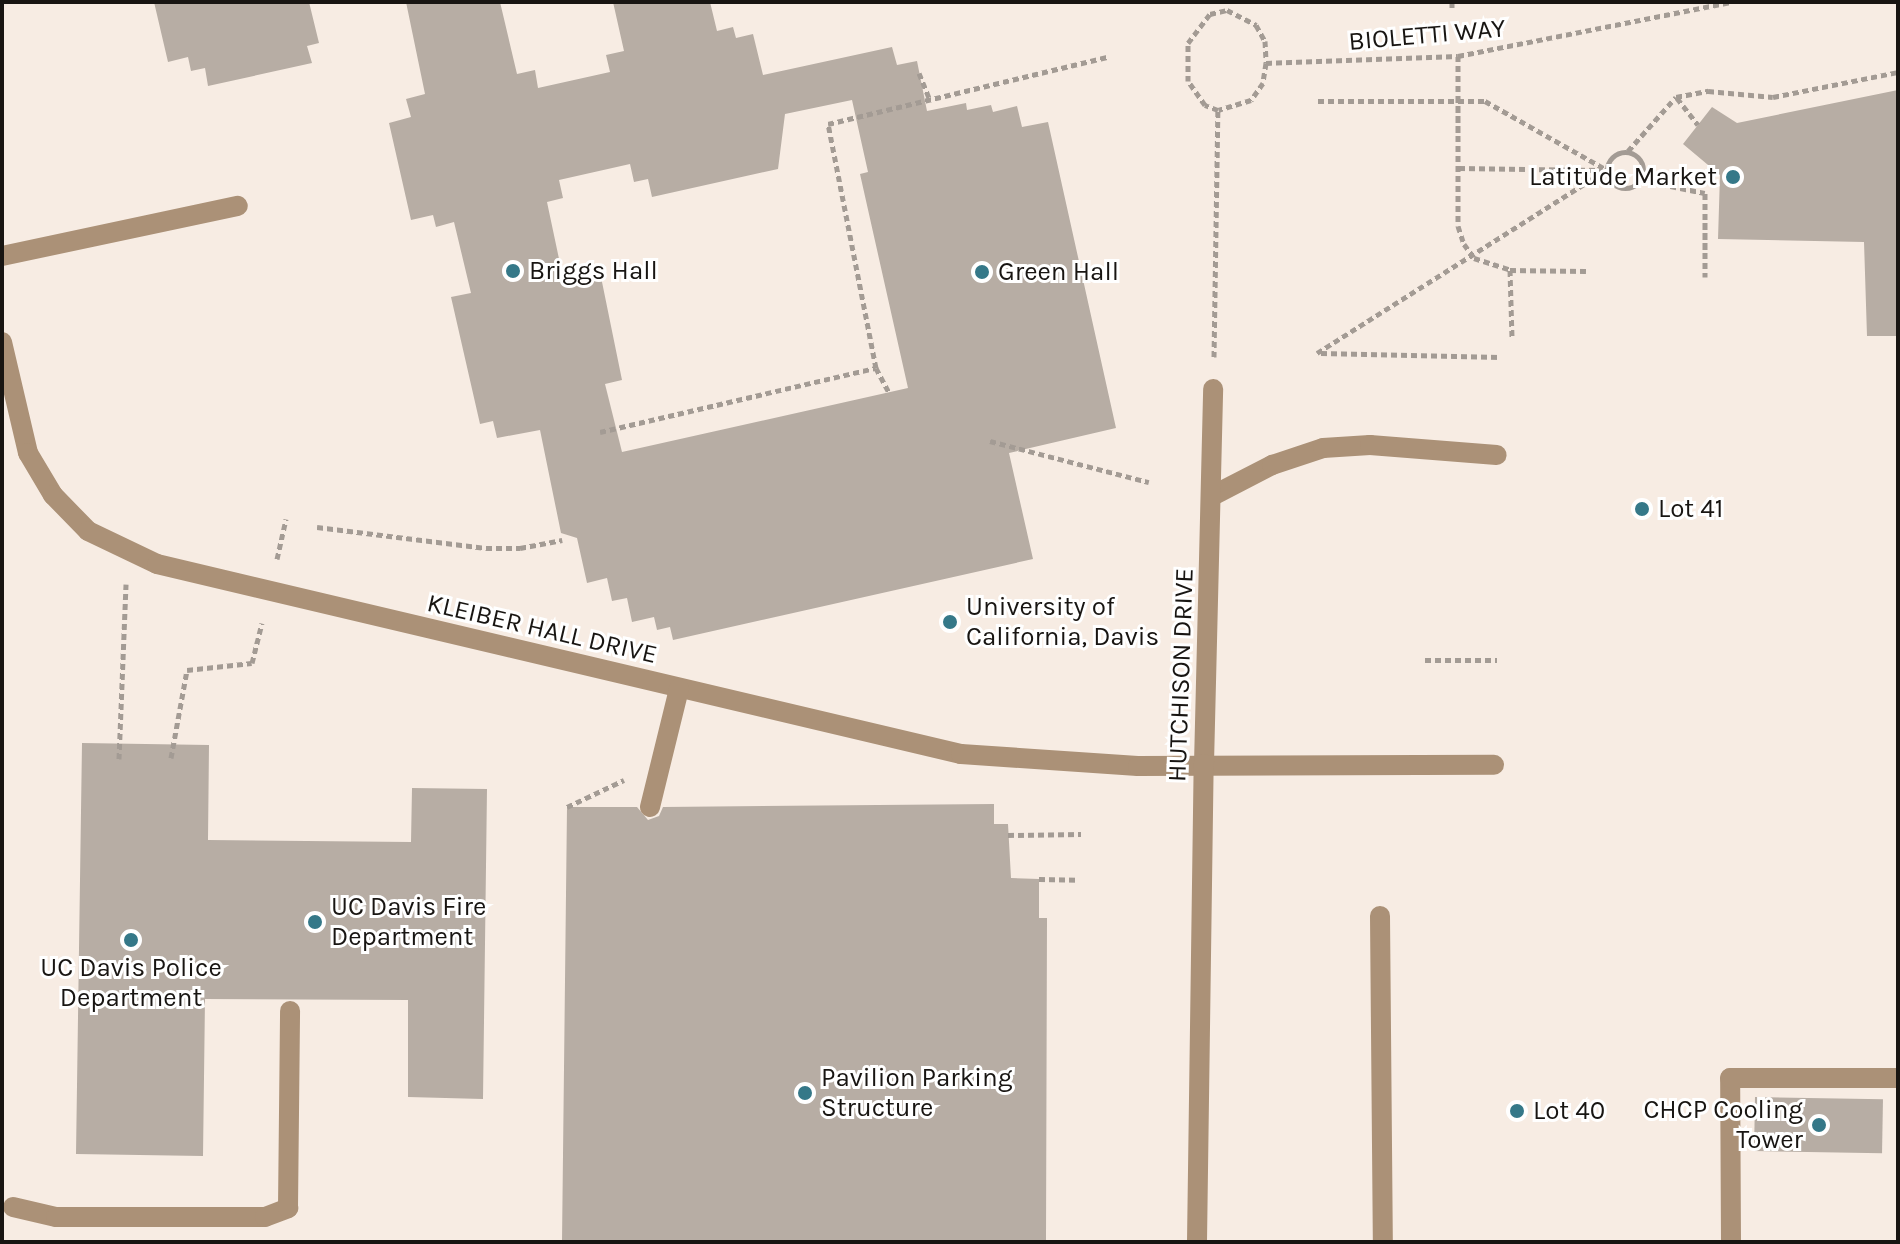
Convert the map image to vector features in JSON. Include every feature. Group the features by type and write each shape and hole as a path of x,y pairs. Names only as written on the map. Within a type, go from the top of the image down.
{"street":[{"path":"2,256 238,206"},
{"name":"KLEIBER HALL DRIVE","path":"2,342 28,453 53,495 88,531 130,554 270,591 961,754 1122,765 1494,765"},
{"name":"HUTCHISON DRIVE","path":"1197,1242 1213,389"},
{"path":"1212,496 1272,465 1323,448 1370,445 1497,455"},
{"path":"650,807 679,689"},
{"path":"1380,916 1383,1242"},
{"path":"13,1207 56,1217 265,1217 288,1208 290,1011"},
{"path":"1731,1242 1730,1078 1898,1078"}],"path":[{"path":"1227,10 1228,2"},
{"path":"1452,2 1452,11"},
{"name":"BIOLETTI WAY","path":"1266,63 1458,56 1731,2"},
{"path":"1227,10 1256,25 1265,41 1266,63 1263,83 1251,100 1218,110 1205,105 1188,81 1188,43 1210,14 1227,10"},
{"path":"1458,56 1458,226 1474,258 1510,270 1586,271"},
{"path":"889,392 876,368 828,124 1107,57"},
{"path":"1500,357 1317,353 1474,258 1607,170 1611,158 1628,151 1676,97 1708,91 1773,97 1898,72"},
{"path":"919,73 930,100"},
{"path":"1676,97 1698,125"},
{"path":"1318,101 1485,101 1607,170 1620,187 1632,187 1641,180 1642,162 1628,151"},
{"path":"1213,389 1218,110"},
{"path":"1459,168 1607,170"},
{"path":"1641,180 1705,193 1705,277"},
{"path":"1510,270 1512,339"},
{"path":"600,432 876,368"},
{"path":"990,441 1149,482"},
{"path":"171,758 187,670 252,663 286,519"},
{"path":"317,527 486,548 520,548 562,540"},
{"path":"119,759 130,554"},
{"path":"1425,660 1497,660"},
{"path":"567,807 660,763"},
{"path":"1008,835 1081,834"},
{"path":"1039,879 1078,880"}],"building":[{"path":"154,2 309,2 319,43 307,46 312,63 208,86 205,68 191,71 188,57 168,62"},
{"path":"406,2 500,2 517,74 535,70 538,88 610,72 606,55 624,51 613,2 710,2 717,31 733,27 736,38 753,34 763,75 892,47 897,65 917,61 927,111 966,103 967,110 991,105 993,112 1017,106 1022,127 1048,122 1116,428 1009,453 1033,559 673,640 670,627 657,630 654,617 632,622 627,598 612,601 607,578 587,583 577,538 561,533 540,430 497,438 493,421 480,424 451,297 471,293 454,222 436,227 433,215 411,220 389,123 411,117 406,99 425,94","holes":["852,100 868,172 860,174 908,388 622,452 605,384 622,380 601,277 582,281 580,269 562,273 547,202 563,198 559,180 630,164 634,182 648,179 652,197 778,169 785,114"]},
{"path":"1898,90 1898,336 1867,336 1864,242 1718,239 1720,175 1683,144 1712,107 1737,123"},
{"path":"82,743 209,745 208,840 411,842 412,788 487,789 483,1099 408,1097 408,1000 205,999 203,1156 76,1154"},
{"name":"Pavilion Parking Structure","path":"994,804 994,824 1008,824 1011,878 1039,879 1039,918 1047,918 1046,1242 562,1242 567,807 637,807 648,820 659,816 663,807"},
{"name":"CHCP Cooling Tower","path":"1755,1097 1883,1099 1882,1153 1754,1151"}],"place":[{"name":"Latitude Market","path":"1733,177"},
{"name":"Briggs Hall","path":"513,271"},
{"name":"Green Hall","path":"982,272"},
{"name":"Lot 41","path":"1642,509"},
{"name":"University of California, Davis","path":"950,622"},
{"name":"UC Davis Fire Department","path":"315,922"},
{"name":"UC Davis Police Department","path":"131,940"},
{"name":"Pavilion Parking Structure","path":"805,1093"},
{"name":"Lot 40","path":"1517,1111"},
{"name":"CHCP Cooling Tower","path":"1819,1125"}]}
